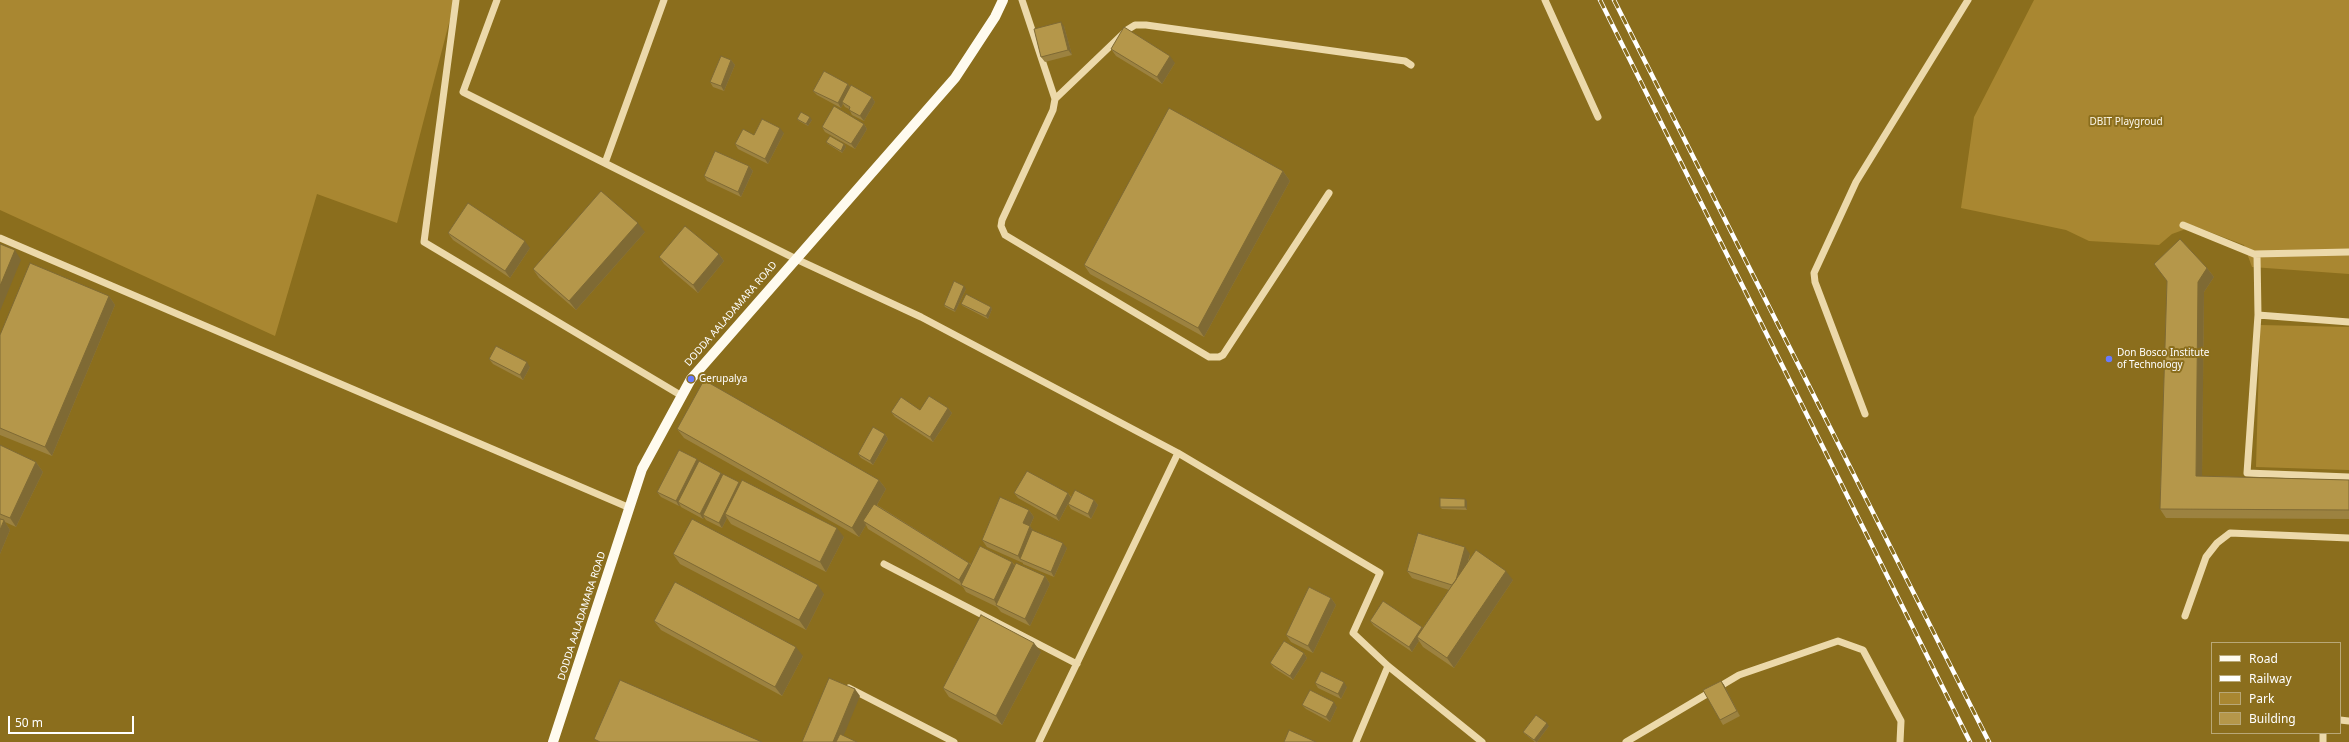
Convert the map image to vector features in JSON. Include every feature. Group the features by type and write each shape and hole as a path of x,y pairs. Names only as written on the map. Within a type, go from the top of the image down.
{"main road":[{"name":"DODDA AALADAMARA ROAD","path":"553,742 642,469 691,378 955,78 995,18 1003,0"}],"street":[{"path":"456,0 424,242 682,396"},
{"path":"497,0 463,92 796,259 921,317 1178,453 1380,573 1353,633 1388,666 1482,742"},
{"path":"605,163 664,0"},
{"path":"1022,0 1055,99 1053,110 1002,220 1002,231 1005,235 1209,357 1219,357 1223,355 1329,193"},
{"path":"1545,0 1598,117"},
{"path":"1865,414 1815,282 1814,273 1856,182 1968,0"},
{"path":"1055,99 1127,30 1135,25 1146,25 1405,61 1411,65"},
{"path":"2183,225 2257,254 2349,252"},
{"path":"0,238 630,508"},
{"path":"2257,254 2258,315 2247,473 2349,477"},
{"path":"2258,315 2349,322"},
{"path":"1039,742 1178,453"},
{"path":"2185,616 2206,557 2217,542 2230,533 2349,538"},
{"path":"884,564 1077,664"},
{"path":"1626,742 1739,675 1838,641 1863,650 1901,721 1900,742"},
{"path":"1356,742 1388,666"},
{"path":"844,685 954,742"}],"green space":[{"path":"0,0 455,0 397,223 317,194 275,336 0,210"},
{"name":"DBIT Playgroud","path":"2034,0 2349,0 2349,274 2252,267 2244,245 2194,226 2172,234 2159,245 2089,241 2066,230 1961,208 1974,117"},
{"path":"2260,325 2349,327 2349,470 2256,467"}],"building":[{"path":"1061,22 1068,50 1041,57 1034,29"},
{"path":"1124,27 1170,56 1157,77 1111,49"},
{"path":"721,56 731,60 721,86 710,82"},
{"path":"824,71 848,84 838,103 813,91"},
{"path":"851,85 872,97 860,116 849,110 850,107 842,102"},
{"path":"834,106 864,124 851,144 822,127"},
{"path":"1169,108 1283,171 1198,328 1084,265"},
{"path":"801,112 810,117 806,124 797,119"},
{"path":"762,119 780,128 765,159 735,144 743,129 754,135"},
{"path":"830,136 844,144 841,151 826,142"},
{"path":"715,151 749,166 738,192 704,176"},
{"path":"601,191 638,223 569,301 533,269"},
{"path":"468,203 525,241 505,271 448,233"},
{"path":"685,226 719,254 693,285 659,257"},
{"path":"2180,239 2207,268 2198,282 2196,476 2349,480 2349,510 2160,509 2167,281 2154,264"},
{"path":"0,244 15,250 0,286"},
{"path":"30,263 109,296 45,447 0,428 0,335"},
{"path":"954,281 964,286 954,310 944,305"},
{"path":"966,294 991,307 986,316 961,304"},
{"path":"496,346 527,362 520,375 489,359"},
{"path":"704,380 879,480 852,528 677,429"},
{"path":"929,396 948,408 930,437 891,412 901,397 920,410"},
{"path":"873,427 885,434 870,461 858,454"},
{"path":"0,445 36,462 10,518 0,514"},
{"path":"679,450 697,459 676,501 657,492"},
{"path":"699,461 721,473 700,514 678,502"},
{"path":"1027,471 1068,493 1056,516 1014,493"},
{"path":"723,474 739,482 719,523 703,515"},
{"path":"742,480 837,528 820,562 725,514"},
{"path":"1075,490 1094,500 1088,514 1068,504"},
{"path":"1000,497 1029,510 1023,523 1030,526 1018,556 982,540"},
{"path":"1440,498 1465,499 1465,507 1440,507"},
{"path":"874,504 969,563 959,580 863,521"},
{"path":"0,519 4,520 0,530"},
{"path":"692,519 818,585 799,620 673,554"},
{"path":"1032,530 1063,543 1051,572 1020,559"},
{"path":"1418,533 1465,547 1456,580 1452,585 1407,571"},
{"path":"980,546 1012,562 994,600 961,585"},
{"path":"1476,550 1506,571 1447,658 1417,637"},
{"path":"1016,563 1045,576 1025,619 996,605"},
{"path":"675,582 796,647 775,687 654,621"},
{"path":"1309,587 1331,598 1308,646 1286,635"},
{"path":"1383,601 1422,627 1409,647 1370,621"},
{"path":"981,615 1034,643 996,716 943,688"},
{"path":"1284,641 1304,653 1290,676 1270,663"},
{"path":"1321,671 1344,682 1338,694 1315,683"},
{"path":"829,678 855,689 833,742 802,742"},
{"path":"620,680 762,742 600,742 594,739"},
{"path":"1721,681 1737,711 1720,720 1703,690"},
{"path":"1310,690 1334,702 1326,717 1302,705"},
{"path":"1536,715 1547,723 1534,740 1523,732"},
{"path":"1289,730 1316,742 1284,742"},
{"path":"840,734 857,742 836,742"}],"railway":[{"path":"1600,0 1970,742"},
{"path":"1614,0 1989,742"}],"place":[{"name":"Don Bosco Institute of Technology","path":"2109,359"},
{"name":"Gerupalya","path":"691,379"}]}
